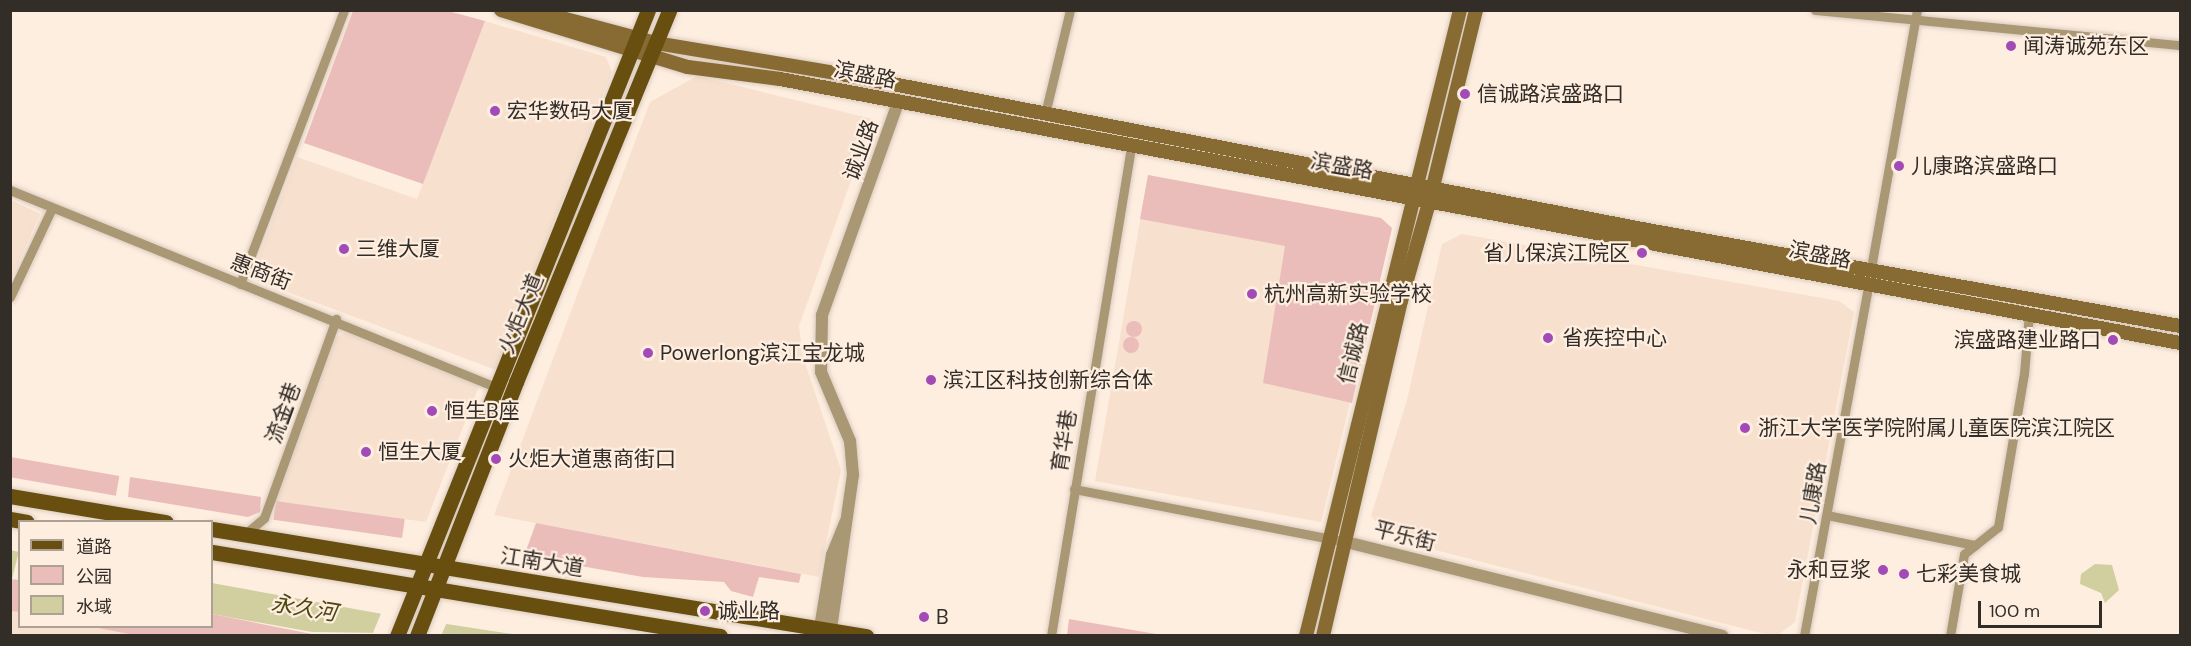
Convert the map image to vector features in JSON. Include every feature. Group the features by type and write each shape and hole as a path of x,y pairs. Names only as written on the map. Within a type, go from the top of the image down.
{"main road":[{"name":"滨盛路","path":"501,10 653,50 898,103 1868,286 2029,313 2181,344"},
{"name":"滨盛路","path":"532,10 634,45"},
{"name":"火炬大道","path":"397,636 648,10"},
{"name":"火炬大道","path":"417,636 516,382 669,10"},
{"name":"信诚路","path":"1306,636 1460,10"},
{"name":"信诚路","path":"1323,636 1401,301 1433,189 1476,10"},
{"name":"滨盛路","path":"653,50 1045,114 1433,189 2181,326"},
{"path":"10,496 154,520"},
{"name":"江南大道","path":"213,529 866,636"},
{"path":"213,552 436,591 720,636"}],"street":[{"path":"240,284 344,10"},
{"path":"1045,114 1070,10"},
{"path":"1815,10 1915,22 2181,45"},
{"path":"1871,268 1917,10"},
{"name":"诚业路","path":"825,628 853,475 850,441 821,372 822,315 898,103"},
{"name":"育华巷","path":"1051,636 1131,147"},
{"name":"惠商街","path":"10,190 240,284 336,319 498,388"},
{"path":"10,297 51,208"},
{"name":"儿康路","path":"1804,636 1868,286"},
{"path":"1950,636 1964,554 1998,527 2024,374 2029,313"},
{"name":"流金巷","path":"263,519 336,319"},
{"name":"平乐街","path":"1074,489 1329,538 1722,636"},
{"path":"1827,515 1975,545"},
{"path":"245,534 263,519 273,540"}],"shaded area":[{"path":"485,21 606,57 612,72 496,370 256,280 254,270 297,157 417,199"},
{"path":"697,76 873,119 799,326 803,357 841,470 819,577 494,515 650,102"},
{"name":"杭州高新实验学校","path":"1148,175 1381,218 1392,228 1321,522 1095,481"},
{"path":"11,200 40,214 11,279"},
{"name":"浙江大学医学院附属儿童医院滨江院区","path":"1462,234 1839,301 1854,312 1795,622 1778,635 1769,635 1435,550 1431,539 1380,526 1371,516 1407,400 1442,244"},
{"path":"346,332 479,386 426,522 276,501 335,338"},
{"path":"10,611 18,612 18,628 99,628 139,635 11,635"}],"green space":[{"path":"353,11 448,11 485,21 423,184 304,143"},
{"path":"1148,175 1381,218 1392,228 1352,403 1263,383 1285,246 1140,219"},
{"path":"1131,321 1137,321 1142,329 1140,335 1131,337 1126,332 1126,326"},
{"path":"1128,337 1134,337 1139,345 1137,351 1128,353 1123,348 1123,342"},
{"path":"11,457 119,476 116,496 10,477"},
{"path":"130,477 261,497 260,512 248,517 128,497"},
{"path":"276,501 405,519 402,538 273,520"},
{"path":"536,523 801,574 799,583 759,577 753,597 731,591 724,582 643,577 524,556"},
{"path":"10,579 18,580 18,612 11,611"},
{"path":"213,614 317,635 139,636 98,628 213,628"},
{"path":"1069,619 1162,635 1067,635"}],"water":[{"path":"11,550 18,552 10,580"},
{"path":"2095,564 2112,565 2119,590 2105,603 2101,593 2080,584 2081,574"},
{"name":"永久河","path":"213,583 388,615 519,635 312,632 213,614"}],"pier":[{"path":"382,611 448,620 441,636 372,635"}],"place":[{"name":"闻涛诚苑东区","path":"2011,46"},
{"name":"信诚路滨盛路口","path":"1465,94"},
{"name":"宏华数码大厦","path":"495,111"},
{"name":"儿康路滨盛路口","path":"1899,166"},
{"name":"三维大厦","path":"344,249"},
{"name":"省儿保滨江院区","path":"1642,253"},
{"name":"杭州高新实验学校","path":"1252,294"},
{"name":"省疾控中心","path":"1548,338"},
{"name":"滨盛路建业路口","path":"2113,340"},
{"name":"Powerlong滨江宝龙城","path":"648,353"},
{"name":"滨江区科技创新综合体","path":"931,380"},
{"name":"恒生B座","path":"432,411"},
{"name":"浙江大学医学院附属儿童医院滨江院区","path":"1745,428"},
{"name":"恒生大厦","path":"366,452"},
{"name":"火炬大道惠商街口","path":"496,459"},
{"name":"永和豆浆","path":"1883,570"},
{"name":"七彩美食城","path":"1904,574"},
{"name":"诚业路","path":"705,611"},
{"name":"B","path":"924,617"}]}
